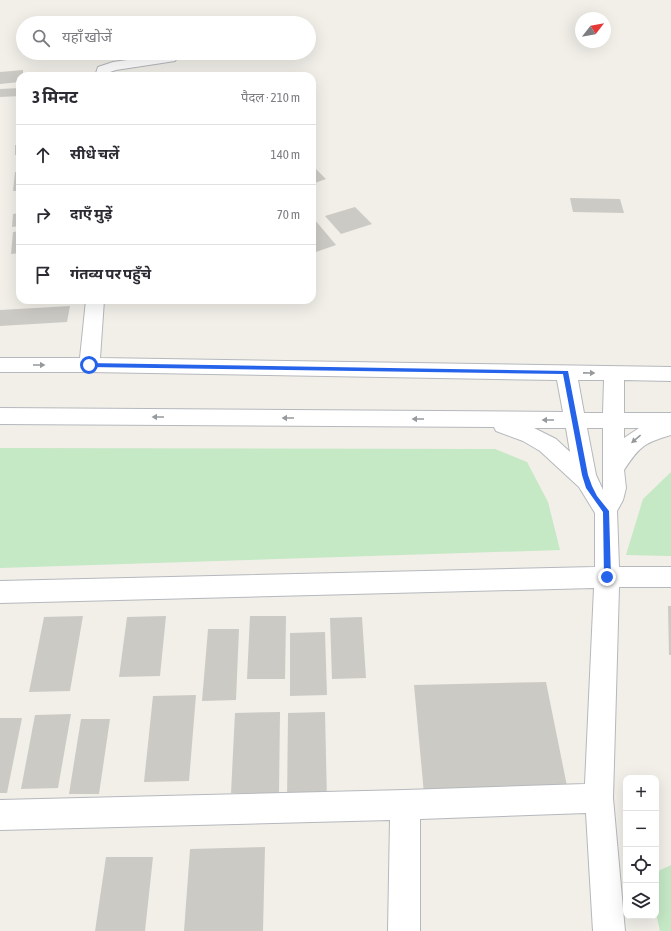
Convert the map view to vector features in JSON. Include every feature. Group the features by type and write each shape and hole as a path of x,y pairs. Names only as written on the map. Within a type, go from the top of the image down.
{"street":[{"path":"103,72 103,70 113,66 156,60"},
{"path":"89,365 95,304"},
{"path":"0,365 671,374"},
{"path":"566,372 587,481 595,498 606,511"},
{"path":"609,931 598,798 607,577 606,511 614,494 614,373"},
{"path":"0,416 488,420 614,419 671,421"},
{"path":"488,420 531,435 548,445 587,481"},
{"path":"613,469 632,441 641,435 671,427"},
{"path":"0,592 607,577 671,577"},
{"path":"0,815 405,805 598,798"},
{"path":"404,931 405,805"}],"green space":[{"path":"0,448 495,449 527,462 548,502 560,550 0,568"},
{"path":"671,472 671,556 626,555 643,499"},
{"path":"671,865 671,931 660,931 657,919 659,919 659,871"}],"building":[{"path":"23,70 23,72 16,72 16,82 0,84 0,72"},
{"path":"16,88 16,96 0,97 0,89"},
{"path":"316,169 326,179 316,183"},
{"path":"15,172 16,172 16,191 13,191"},
{"path":"570,198 620,199 624,213 573,212"},
{"path":"355,207 372,224 341,234 325,216"},
{"path":"13,214 16,214 16,226 12,227"},
{"path":"316,221 336,245 316,252"},
{"path":"13,232 16,232 16,253 11,254"},
{"path":"70,306 67,322 0,326 0,310"},
{"path":"668,606 671,606 671,655 669,655"},
{"path":"83,616 70,691 29,692 44,617"},
{"path":"166,616 160,676 119,677 127,617"},
{"path":"250,616 286,616 285,679 247,679"},
{"path":"362,617 366,678 332,679 330,618"},
{"path":"208,629 239,629 236,700 202,701"},
{"path":"325,632 327,695 290,696 290,633"},
{"path":"546,682 568,791 424,794 414,685"},
{"path":"196,695 189,781 144,782 153,696"},
{"path":"280,712 279,793 231,793 235,713"},
{"path":"325,712 327,801 287,802 288,713"},
{"path":"71,714 58,788 21,789 35,715"},
{"path":"0,718 22,718 7,793 0,793"},
{"path":"81,719 110,719 99,794 69,794"},
{"path":"265,847 263,931 184,931 190,849"},
{"path":"106,857 153,857 145,931 95,931"}],"route":[{"path":"89,365 566,372 585,475 595,498 606,511 607,577"}]}
